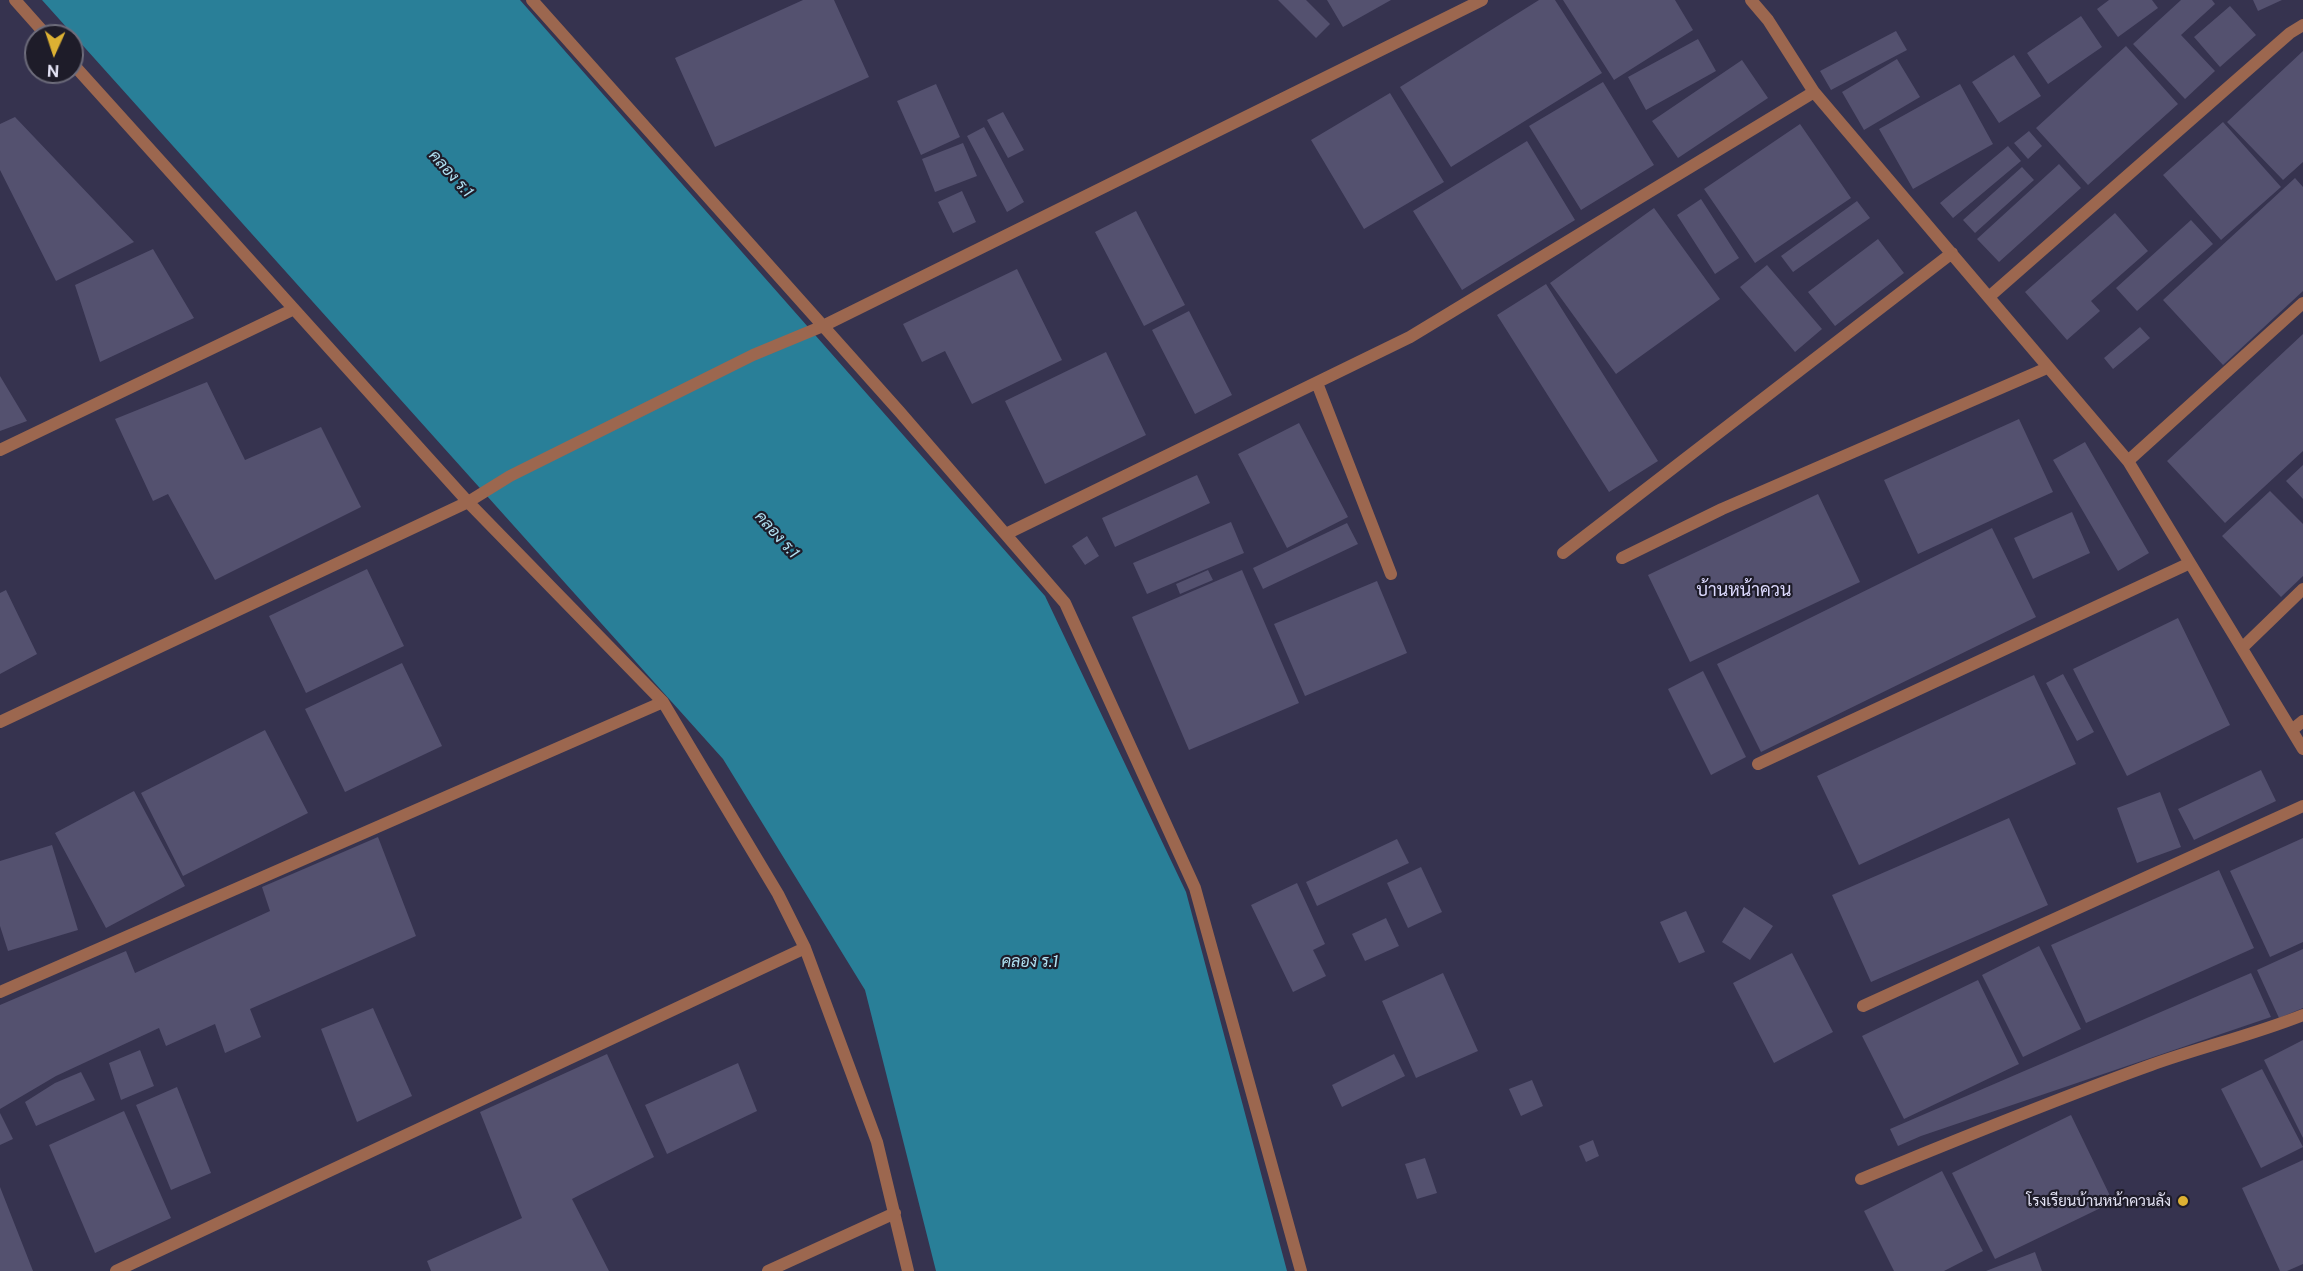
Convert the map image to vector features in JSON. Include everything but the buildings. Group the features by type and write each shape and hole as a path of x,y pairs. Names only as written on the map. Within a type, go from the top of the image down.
{"street":[{"path":"15,0 36,24"},
{"path":"531,0 823,326 1065,603 1195,888 1301,1271"},
{"path":"0,722 468,502 510,476 753,355 823,326 1482,0"},
{"path":"1750,0 1768,20 1814,92 1990,296 2047,368 2128,461 2303,749"},
{"path":"1990,296 2290,33 2303,25"},
{"path":"84,76 468,502 663,702 778,894 806,948 877,1142 908,1271"},
{"path":"1006,534 1410,337 1814,92"},
{"path":"1563,554 1952,253"},
{"path":"2128,461 2303,303"},
{"path":"0,450 294,309"},
{"path":"1622,558 1722,510 2047,368"},
{"path":"1317,383 1391,574"},
{"path":"1758,764 2190,562"},
{"path":"2242,648 2303,590"},
{"path":"0,992 663,702"},
{"path":"2292,730 2303,721"},
{"path":"1863,1006 2303,806"},
{"path":"116,1271 806,948"},
{"path":"1861,1179 2071,1093 2187,1052 2264,1031 2303,1015"},
{"path":"768,1271 895,1213"}],"water":[{"name":"คลอง ร.1","path":"42,0 520,0 1045,596 1186,892 1287,1271 936,1271 865,990 723,759 84,47 84,24 64,24"}],"place":[{"name":"โรงเรียนบ้านหน้าควนลัง","path":"2183,1201"}],"district":[{"name":"บ้านหน้าควน","path":"1744,590"}]}
